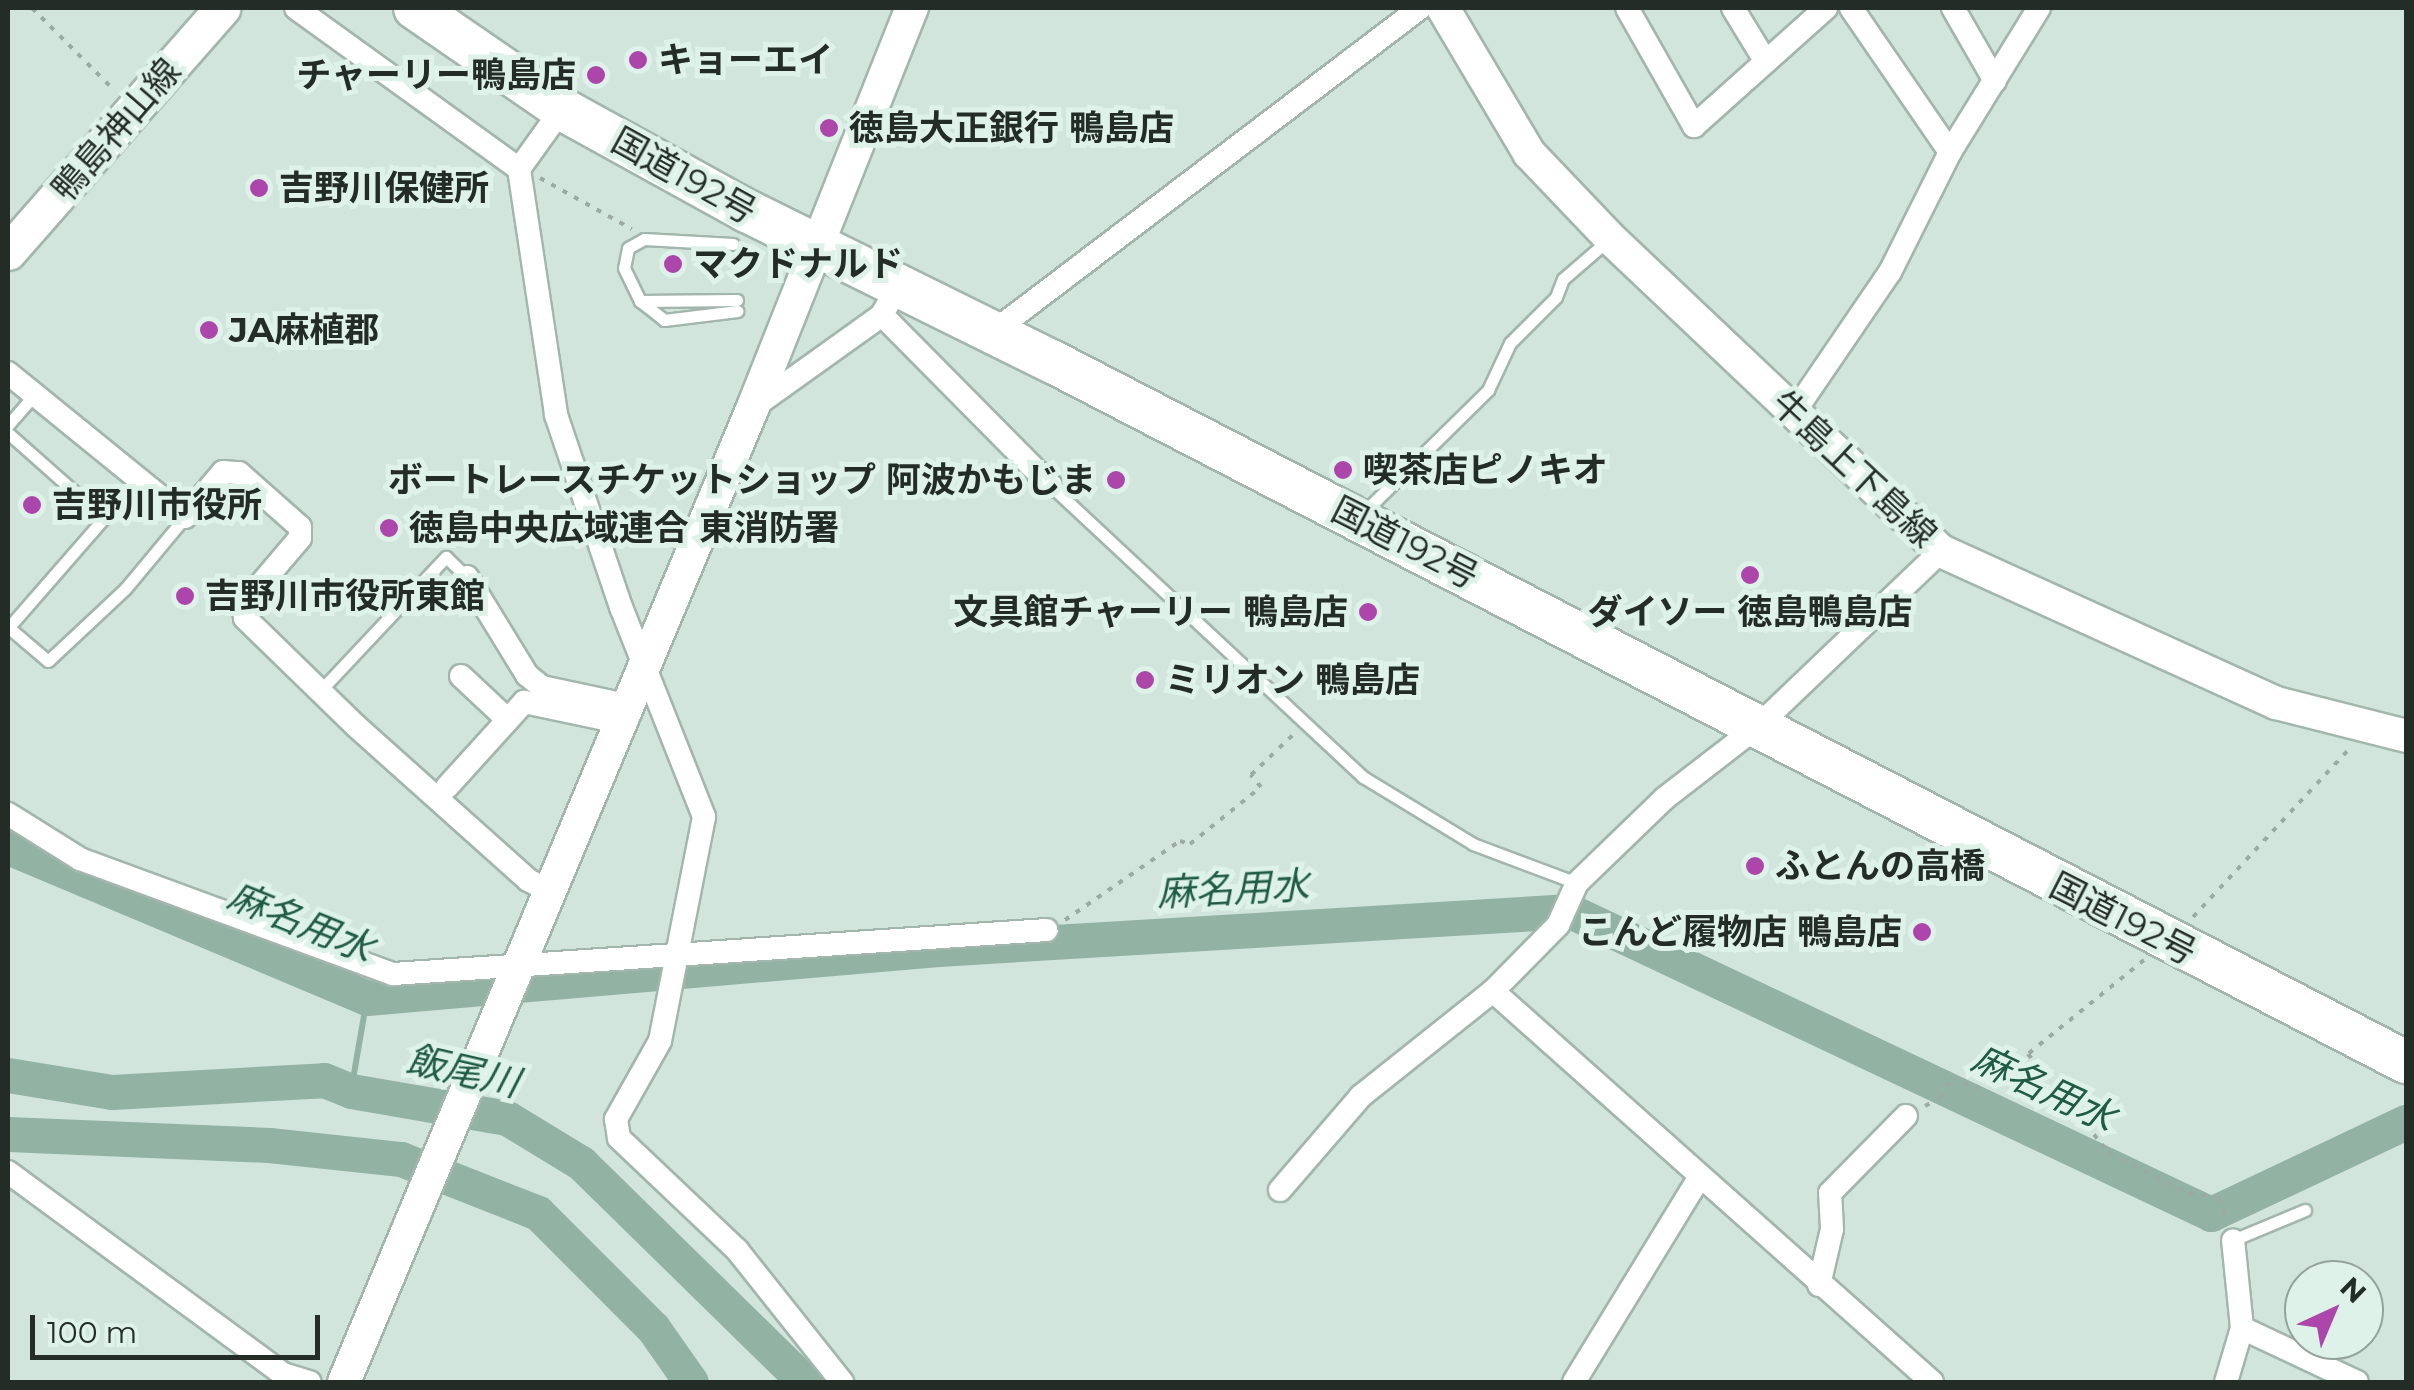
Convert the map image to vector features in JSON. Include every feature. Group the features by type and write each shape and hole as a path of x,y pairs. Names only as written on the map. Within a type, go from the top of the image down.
{"highway":[{"name":"国道192号","path":"415,8 562,109 816,247 891,300 993,332 1358,518 2166,942 2406,1062"}],"main road":[{"name":"鴨島神山線","path":"8,252 222,8"}],"street":[{"path":"296,8 519,169"},
{"path":"344,1382 754,406 912,8"},
{"path":"993,332 1420,8"},
{"name":"牛島上下島線","path":"1442,8 1502,116 1610,238 1941,551 2276,703 2366,730 2406,736"},
{"path":"1627,8 1694,126 1826,8"},
{"path":"1733,8 1766,62"},
{"path":"1851,8 1950,152"},
{"path":"1953,8 1995,81"},
{"path":"1793,414 1890,272 1950,152 2039,8"},
{"path":"562,109 519,169 556,415 644,667 704,817 660,1041 616,1119 619,1138 737,1250 842,1382"},
{"path":"754,406 891,300 1051,486"},
{"path":"8,373 184,518 223,472 238,473 300,527 300,538 244,605 245,618 528,880 550,892"},
{"path":"1280,1190 1361,1096 1493,990 1558,925 1573,892 1665,798 1757,727 1941,551"},
{"path":"467,577 527,675 542,687 622,714"},
{"path":"461,676 508,720"},
{"path":"447,787 524,702 622,714"},
{"path":"13,832 393,974 516,974 677,966 1047,930"},
{"path":"1493,990 1699,1178 1932,1382"},
{"path":"1819,1285 1832,1228 1830,1194 1906,1116"},
{"path":"8,1172 283,1374 310,1382"},
{"path":"1574,1382 1699,1178"},
{"path":"2226,1382 2242,1328 2230,1229"},
{"path":"2242,1328 2356,1382"}],"lane":[{"path":"1358,518 1488,390 1510,343 1556,297 1563,279 1610,238"},
{"path":"640,301 737,306 664,320 640,301 624,268 634,242 733,244"},
{"path":"8,424 34,394"},
{"path":"8,433 104,518 8,627 48,661 125,590 184,518"},
{"path":"1051,486 1363,777 1473,844 1573,892"},
{"path":"320,691 446,557 467,577"},
{"path":"2230,1229 2305,1210"}],"path":[{"path":"32,8 135,111"},
{"path":"1047,930 1109,896 1180,841 1190,844 1261,786 1251,774 1306,722"},
{"path":"1940,1098 1953,1077 1975,1089 2028,1054 2166,942 2366,730"},
{"path":"2028,1054 2109,1153 2189,1193 2219,1197 2230,1229"}],"waterway":[{"name":"麻名用水","path":"8,847 367,998 938,949 1570,911 2211,1214 2406,1122"},
{"path":"351,1091 367,998"},
{"name":"飯尾川","path":"8,1075 112,1092 324,1080 351,1091 507,1118 581,1163 805,1382"},
{"name":"麻名用水","path":"8,1134 269,1145 401,1159 538,1213 653,1328 691,1382"}],"place":[{"name":"キョーエイ","path":"638,60"},
{"name":"チャーリー鴨島店","path":"596,75"},
{"name":"徳島大正銀行 鴨島店","path":"829,128"},
{"name":"吉野川保健所","path":"259,188"},
{"name":"マクドナルド","path":"673,264"},
{"name":"JA麻植郡","path":"209,330"},
{"name":"喫茶店ピノキオ","path":"1343,470"},
{"name":"ボートレースチケットショップ 阿波かもじま","path":"1116,480"},
{"name":"吉野川市役所","path":"32,505"},
{"name":"徳島中央広域連合 東消防署","path":"389,528"},
{"name":"ダイソー 徳島鴨島店","path":"1750,575"},
{"name":"吉野川市役所東館","path":"185,596"},
{"name":"文具館チャーリー 鴨島店","path":"1368,612"},
{"name":"ミリオン 鴨島店","path":"1145,680"},
{"name":"ふとんの高橋","path":"1755,866"},
{"name":"こんど履物店 鴨島店","path":"1922,932"}]}
